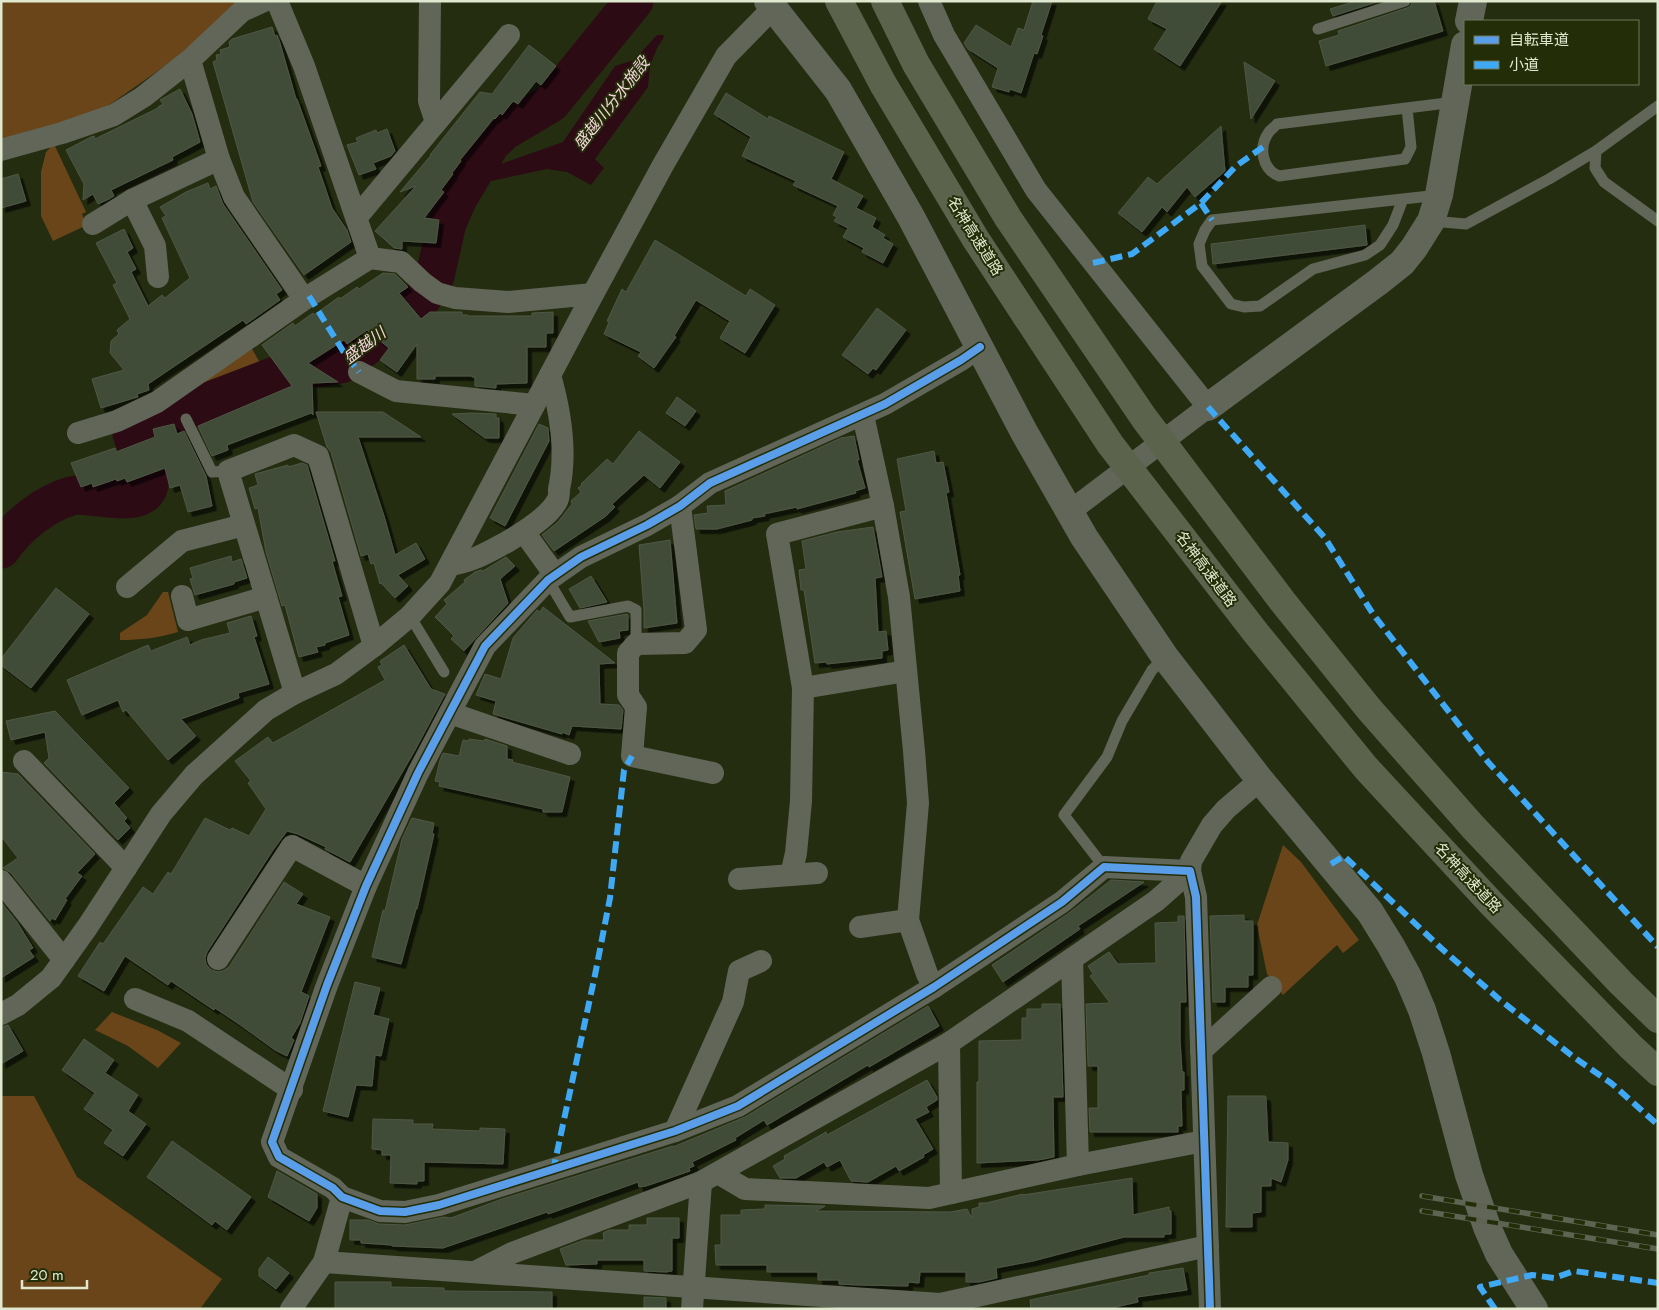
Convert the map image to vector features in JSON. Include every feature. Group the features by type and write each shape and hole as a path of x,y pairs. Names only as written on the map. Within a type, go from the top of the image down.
{"highway":[{"name":"名神高速道路","path":"838,1 883,84 975,238 1122,459 1256,634 1366,768 1491,903 1624,1040 1658,1072"},
{"path":"885,1 916,64 1008,218 1144,418 1283,602 1369,709 1473,827 1621,984 1658,1018"}],"street":[{"path":"1,150 114,115 143,97 190,60 242,11 264,1"},
{"path":"277,1 304,66 370,258"},
{"path":"430,1 429,101 436,122"},
{"path":"929,1 944,35 1036,190 1201,412"},
{"path":"1469,20 1473,1"},
{"path":"1,1014 18,1005 51,978 126,868 160,814 194,775 266,710 336,674 374,646 410,616 440,583 663,165 726,56 770,5 838,90 910,217 1024,432 1084,537 1165,657 1260,780 1370,912 1391,946 1408,977 1422,1010 1468,1175 1487,1226 1499,1254 1534,1309"},
{"path":"357,217 509,35"},
{"path":"1069,512 1402,263 1414,248 1435,208 1464,51"},
{"path":"190,60 219,158 234,197 304,299"},
{"path":"93,224 132,200 219,158"},
{"path":"132,200 154,246 158,277"},
{"path":"78,433 117,421 157,402 304,299 370,258 401,262 430,287 454,298 508,302 593,294"},
{"path":"980,347 885,404 710,482 680,506 647,525 582,556 552,578 485,646 418,773 366,886 327,985 292,1090 272,1142 279,1157 333,1188 342,1197 380,1211 405,1212 439,1205 675,1131 738,1106 934,987 1062,902 1104,867 1190,871"},
{"path":"359,372 396,391 534,405"},
{"path":"450,564 468,562 480,557 524,532 542,518 557,501 562,474 560,420 550,375"},
{"path":"863,415 883,506 899,597 918,803 908,920 927,974 934,987"},
{"path":"295,694 228,471 294,445 318,456 374,646"},
{"path":"680,506 696,630 685,642 636,644 628,653 628,694 636,707 632,756 714,772"},
{"path":"791,875 796,853 801,801 803,688 777,534 883,506"},
{"path":"127,586 182,541 244,525"},
{"path":"524,532 552,578"},
{"path":"182,596 188,620 266,597"},
{"path":"803,688 906,671"},
{"path":"450,713 570,754"},
{"path":"24,761 126,868"},
{"path":"1210,1309 1196,897 1190,871 1191,861 1212,825 1226,809 1260,780"},
{"path":"218,959 292,846 366,886"},
{"path":"475,1272 512,1253 709,1178 949,1043 1156,902 1190,871"},
{"path":"739,879 818,873"},
{"path":"1,882 64,960"},
{"path":"860,927 908,920"},
{"path":"1072,959 1078,1165"},
{"path":"675,1131 733,1002 739,971 761,961"},
{"path":"1201,1051 1271,987"},
{"path":"135,999 188,1021 292,1090"},
{"path":"949,1043 951,1193"},
{"path":"709,1178 745,1189 929,1198 1078,1165 1204,1141"},
{"path":"693,1298 709,1178"},
{"path":"291,1309 324,1262 342,1197"},
{"path":"324,1262 475,1272 693,1298 940,1304 1208,1246"}],"lane":[{"path":"1318,29 1406,1"},
{"path":"1407,108 1411,147 1405,159 1279,176 1270,172 1264,162 1263,147 1268,133 1277,124 1455,102"},
{"path":"1403,199 1393,225 1380,244 1365,255 1313,269 1260,306 1244,307 1231,304 1202,266 1199,244 1212,220 1403,199 1435,208 1466,224 1596,151 1658,106"},
{"path":"1596,151 1596,168 1604,182 1658,221"},
{"path":"186,419 212,472 228,471"},
{"path":"552,578 570,617 628,606 636,610 636,644"},
{"path":"410,616 444,672"},
{"path":"1104,867 1064,815 1107,757 1122,721 1152,670 1165,657"}],"shaded area":[{"path":"1,1 248,1 172,61 102,110 1,141"},
{"path":"54,144 86,212 82,214 87,225 53,241 41,216 41,172 46,152"},
{"path":"251,347 260,363 249,371 213,393 160,411"},
{"path":"163,592 168,592 178,632 135,640 120,640 120,633 147,615"},
{"path":"1283,845 1301,862 1359,940 1343,953 1337,945 1283,995 1267,974 1257,925"},
{"path":"112,1012 157,1030 181,1043 158,1068 128,1046 95,1030"},
{"path":"1,1096 34,1096 77,1177 222,1279 200,1309 1,1309"}],"water":[{"name":"盛越川分水施設","path":"657,35 664,35 650,66 648,87 595,159 604,168 591,185 567,172 547,169 491,181 469,191 478,172 563,142 615,66 634,60"}],"building":[{"path":"1033,1 1052,1 1037,54 1034,53 1021,93 1010,89 1009,92 992,87 998,68 968,49 964,43 976,25 1011,47 1018,28 1024,30"},
{"path":"1157,1 1222,1 1180,66 1154,49 1167,29 1148,19"},
{"path":"1356,1 1380,1 1333,16 1330,9"},
{"path":"1412,1 1434,1 1443,31 1326,66 1319,41 1339,35 1338,31 1407,8 1411,6"},
{"path":"272,27 280,43 296,99 321,166 318,167 332,208 347,230 351,242 304,275 253,202 213,62 217,60 216,55 221,54 220,50 230,47 229,42 232,39"},
{"path":"529,45 556,66 541,85 536,81 518,104 513,101 502,115 500,113 494,118 460,160 453,174 441,190 444,192 424,218 439,220 436,243 402,241 402,249 394,248 375,231 416,186 400,192 480,92 492,94"},
{"path":"1244,62 1275,81 1251,119"},
{"path":"180,89 192,114 200,142 172,157 173,160 111,190 114,196 109,199 98,204 93,194 83,200 84,184 66,150 91,137 94,136 95,139 158,108 163,104 160,100"},
{"path":"726,93 768,119 769,116 844,152 831,179 863,196 856,208 876,218 872,227 885,235 883,238 893,244 883,263 862,252 864,248 843,237 848,228 834,221 837,217 833,215 838,206 793,185 796,181 742,156 751,137 714,114"},
{"path":"1221,126 1225,171 1195,197 1187,187 1167,212 1162,207 1142,232 1118,213 1148,177 1157,184"},
{"path":"387,129 395,151 391,156 373,163 376,169 359,175 347,145 358,142 356,138 376,130 377,133"},
{"path":"18,174 26,201 1,208 1,179"},
{"path":"208,183 210,189 216,186 223,204 282,290 276,294 280,300 246,324 243,320 148,384 149,390 137,394 138,397 101,408 92,379 124,370 110,353 111,341 119,334 117,330 130,319 113,285 117,283 96,243 124,229 133,248 127,252 136,269 131,272 148,306 162,295 165,298 190,278 162,218 166,216 160,207 186,192"},
{"path":"1365,225 1367,245 1213,264 1211,244"},
{"path":"655,240 746,296 750,289 775,305 745,353 720,338 730,321 696,300 674,336 676,337 654,368 638,356 641,352 604,334 609,322 607,321 622,289 626,292"},
{"path":"383,273 395,274 408,287 399,293 421,319 430,312 462,312 462,315 468,316 532,316 532,313 553,312 553,333 546,333 546,347 527,347 527,383 496,384 496,388 475,386 475,377 472,376 435,376 435,379 417,379 417,344 397,372 380,360 389,348 367,330 347,344 344,340 308,363 338,382 312,383 313,415 311,413 227,445 228,450 212,456 198,426 292,386 262,345 293,323 295,326 339,297 340,299 357,287 359,289"},
{"path":"877,308 906,330 876,370 873,368 868,374 842,355"},
{"path":"677,397 696,411 685,426 666,413"},
{"path":"316,412 383,412 421,437 358,437 395,555 416,543 425,559 398,575 408,586 395,598 380,584 374,563 371,564 368,554 361,556 331,452 327,447"},
{"path":"452,414 496,414 496,418 499,418 499,438 485,438"},
{"path":"174,424 177,434 184,431 206,476 212,506 188,512 180,485 170,488 165,468 127,482 125,478 93,487 92,483 81,487 71,463 115,448 116,452 155,437 153,429"},
{"path":"539,424 548,428 549,441 505,526 490,518"},
{"path":"639,431 680,462 660,488 644,475 612,504 615,507 606,516 554,551 542,535 558,522 572,504 571,501 581,492 578,488 581,484 607,459 613,464"},
{"path":"854,436 859,460 857,460 865,488 855,491 856,493 797,509 797,507 764,514 765,516 717,529 696,529 694,515 708,513 707,506 726,505 725,491 841,438"},
{"path":"934,451 936,463 943,462 949,492 946,493 960,575 958,575 960,591 915,599 900,512 906,511 897,459"},
{"path":"302,463 307,465 335,561 332,561 342,596 338,597 349,635 316,647 318,652 299,657 285,605 282,606 266,552 258,508 255,509 249,488 258,485 255,474"},
{"path":"873,527 882,577 875,578 878,632 886,631 888,650 882,651 882,658 827,664 827,662 815,663 804,590 801,590 799,570 806,569 802,541 837,532"},
{"path":"670,540 677,623 644,628 639,545"},
{"path":"231,556 232,562 241,559 247,578 234,582 234,584 195,595 190,579 193,578 190,568"},
{"path":"506,557 515,566 500,579 508,603 464,651 451,639 454,636 435,617 447,604 444,600 465,582 464,580 475,572 483,571"},
{"path":"591,576 607,602 580,608 569,589"},
{"path":"56,588 89,614 31,688 1,665 1,659"},
{"path":"543,607 615,663 599,664 600,704 619,705 623,710 621,729 572,726 569,735 562,732 562,734 493,714 496,701 476,695 485,674 501,679 513,638 537,610 540,612"},
{"path":"627,614 628,630 619,631 620,638 599,642 588,621"},
{"path":"251,616 257,636 254,637 269,684 238,693 239,698 181,719 196,736 168,760 126,710 123,712 118,700 82,715 67,680 148,645 151,651 187,637 190,645 201,640 230,633 227,623"},
{"path":"404,645 431,689 445,694 414,752 350,862 325,849 326,847 287,831 207,952 205,958 206,964 211,970 218,972 229,967 284,882 303,894 296,904 330,917 301,992 309,996 300,1023 291,1038 294,1040 287,1056 275,1050 215,1008 214,1010 171,981 168,985 125,956 104,991 78,976 100,942 103,944 143,887 153,894 168,872 171,874 205,818 230,830 232,828 249,836 266,809 248,783 251,781 235,761 268,737 273,743 385,680 378,667 382,665 380,661"},
{"path":"55,711 129,788 114,803 127,818 124,821 130,828 118,840 44,763 49,758 45,732 11,740 6,721"},
{"path":"469,739 484,741 485,739 507,746 507,759 513,760 512,762 570,777 562,812 543,812 543,809 439,786 440,782 435,781 443,753 459,756 463,740 469,741"},
{"path":"1,772 18,774 95,854 77,873 82,876 65,899 67,900 55,920 52,918 50,921 11,873 3,868 18,858 1,836"},
{"path":"412,818 434,823 432,834 434,834 417,909 401,964 372,957 402,839"},
{"path":"1111,880 1144,882 1078,926 1080,929 1003,982 992,965 1069,913"},
{"path":"1,902 17,922 33,948 29,950 34,957 1,978"},
{"path":"1244,915 1244,921 1253,921 1253,975 1248,975 1248,987 1225,987 1225,1002 1213,1002 1210,916"},
{"path":"1178,916 1184,916 1186,1002 1180,1002 1180,1040 1182,1072 1184,1072 1184,1090 1181,1090 1182,1126 1178,1126 1178,1132 1090,1132 1089,1108 1098,1108 1098,1066 1088,1066 1086,1004 1110,1003 1090,976 1093,974 1088,966 1109,952 1118,964 1156,963 1155,923 1178,922"},
{"path":"355,982 380,988 373,1015 389,1019 381,1056 375,1055 372,1086 356,1085 348,1117 323,1111"},
{"path":"1042,1004 1060,1004 1063,1097 1053,1097 1054,1157 1038,1160 977,1163 979,1041 1022,1040 1022,1018 1027,1018 1027,1009 1042,1009"},
{"path":"928,1006 939,1026 869,1067 868,1065 767,1125 764,1120 735,1138 736,1140 692,1162 694,1166 689,1168 690,1171 646,1186 639,1187 638,1182 443,1248 392,1246 361,1243 361,1240 350,1240 350,1220 368,1220 379,1224 405,1225 444,1217 451,1218 502,1199 673,1147 745,1117"},
{"path":"8,1025 23,1051 1,1064 1,1027"},
{"path":"84,1039 114,1060 105,1073 138,1095 128,1111 146,1124 123,1156 104,1143 113,1130 84,1109 95,1093 62,1070"},
{"path":"927,1080 937,1100 926,1107 929,1112 915,1119 933,1149 923,1155 924,1157 899,1171 896,1166 868,1182 851,1181 840,1160 827,1167 824,1162 796,1178 780,1178 773,1166 785,1159 784,1156 826,1132 827,1135"},
{"path":"1228,1096 1265,1096 1268,1142 1288,1143 1288,1160 1281,1182 1271,1178 1271,1186 1261,1186 1261,1212 1252,1213 1252,1227 1226,1227"},
{"path":"373,1119 413,1120 413,1124 433,1124 432,1129 480,1131 480,1128 505,1129 503,1164 424,1162 424,1181 417,1181 417,1184 390,1183 391,1155 382,1155 382,1150 372,1149"},
{"path":"172,1141 251,1197 227,1230 215,1221 212,1225 147,1177"},
{"path":"277,1171 317,1194 317,1208 309,1221 268,1197"},
{"path":"1132,1178 1133,1215 1169,1207 1169,1211 1171,1211 1171,1234 1164,1234 1164,1237 1124,1237 1033,1261 996,1268 997,1278 979,1282 966,1282 966,1272 920,1272 919,1283 908,1282 908,1286 839,1284 839,1280 818,1280 818,1272 767,1272 767,1265 716,1265 715,1245 721,1245 721,1215 741,1215 741,1210 765,1209 765,1205 825,1206 816,1211 950,1212 967,1209 972,1218 972,1209 979,1207 979,1203 1023,1194"},
{"path":"647,1218 679,1218 679,1238 672,1238 672,1271 644,1271 644,1260 597,1260 597,1264 566,1265 560,1249 584,1240 604,1240 603,1233 609,1230 629,1230 629,1225 647,1225"},
{"path":"268,1257 289,1273 276,1289 259,1276 259,1269"},
{"path":"1183,1268 1187,1290 1137,1297 1138,1302 1106,1309 1031,1309 1030,1300 1149,1275 1149,1273"},
{"path":"335,1282 391,1282 391,1287 444,1288 444,1291 552,1292 552,1309 335,1309"},
{"path":"644,1297 666,1298 666,1309 644,1309"}],"waterway":[{"name":"盛越川","path":"1,549 23,524 41,510 71,496 127,499 145,493 149,485 148,473 132,434 135,428 143,423 181,412 290,371 341,364 365,347 421,300 435,276 447,223 458,198 491,143 504,131 551,103 634,1"},
{"name":"盛越川分水施設","path":"464,186 480,181"}],"railway":[{"path":"1422,1196 1658,1235"},
{"path":"1422,1211 1658,1249"}],"marked path":[{"path":"1093,263 1132,254 1201,203 1236,166 1263,147"},
{"path":"1201,203 1212,220"},
{"path":"309,296 343,351 359,372"},
{"path":"1208,407 1325,538 1373,614 1488,762 1658,947"},
{"path":"553,1171 610,898 624,770 632,756"},
{"path":"1331,864 1344,856 1441,948 1500,1000 1575,1058 1611,1083 1658,1125"},
{"path":"1495,1309 1480,1287 1532,1275 1554,1278 1574,1271 1658,1283"}],"cycle path":[{"path":"980,347 885,404 710,483 680,506 647,525 581,557 548,580 485,646 418,773 366,886 327,985 272,1142 279,1157 333,1188 342,1197 380,1211 405,1212 439,1205 675,1131 738,1106 934,987 1062,902 1104,867 1190,871 1196,897 1210,1309"}]}
